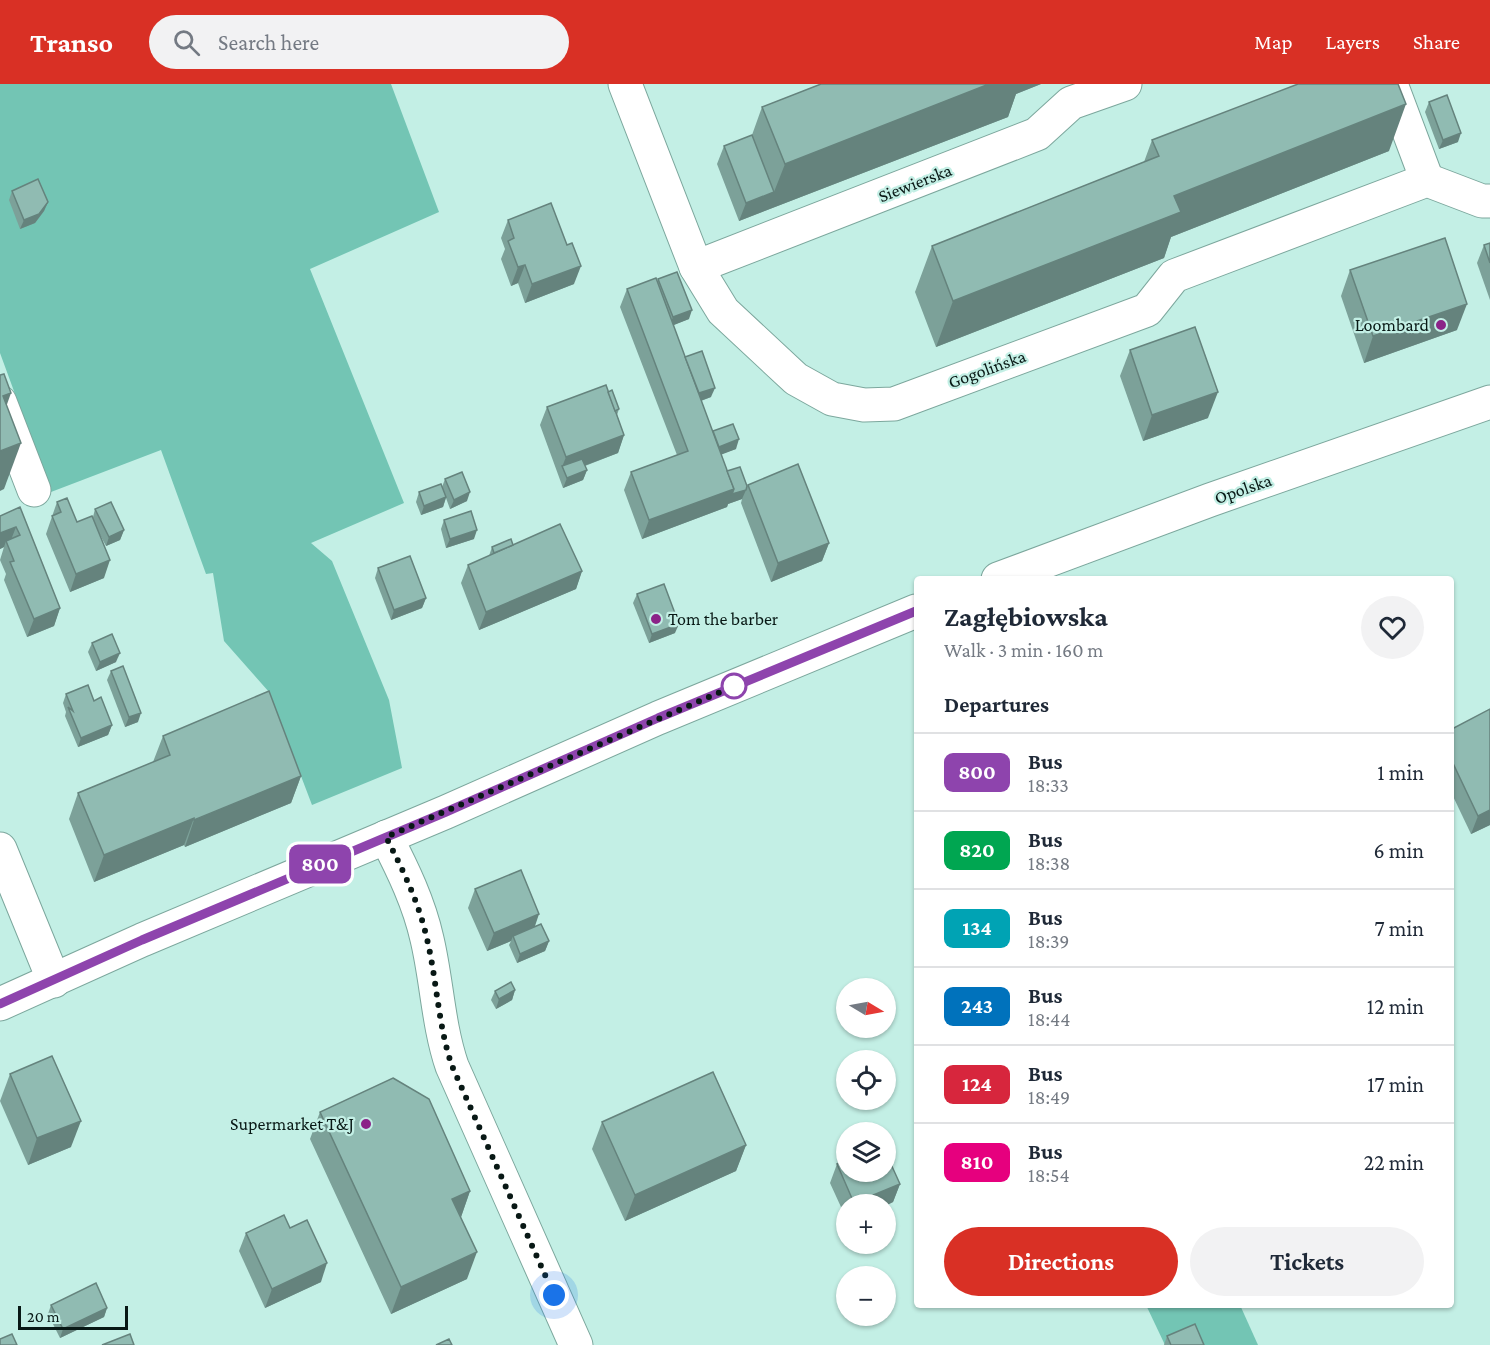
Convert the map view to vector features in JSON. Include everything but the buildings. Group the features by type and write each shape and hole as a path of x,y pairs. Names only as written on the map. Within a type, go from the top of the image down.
{"street":[{"name":"Gogolińska","path":"625,84 696,267 723,311 796,379 832,399 864,405 894,404 1147,310 1174,276 1427,180"},
{"name":"Siewierska","path":"696,267 1037,134 1071,103 1125,84"},
{"path":"1391,84 1427,180 1482,201 1490,201"},
{"path":"0,402 34,490"},
{"name":"Opolska","path":"1006,576 1210,500 1490,402"},
{"path":"0,1004 142,940 386,837 669,713 914,612"},
{"path":"386,837 409,883 427,938 445,1047 452,1066 576,1345"},
{"path":"0,849 7,889 54,981"}],"green space":[{"path":"0,84 391,84 439,212 310,269 404,503 311,543 332,561 389,700 402,768 312,805 269,692 224,641 213,573 206,574 161,450 51,492 0,353"},
{"path":"1147,1308 1241,1308 1258,1345 1165,1345"}],"bus line":[{"name":"800","path":"0,1004 142,940 446,812 658,718 914,612"}],"place":[{"name":"Loombard","path":"1441,325"},
{"name":"Tom the barber","path":"656,619"},
{"name":"Supermarket T&J","path":"366,1124"}],"route":[{"path":"554,1295 492,1159 445,1047 427,938 409,883 386,837 739,684 734,686"}]}
